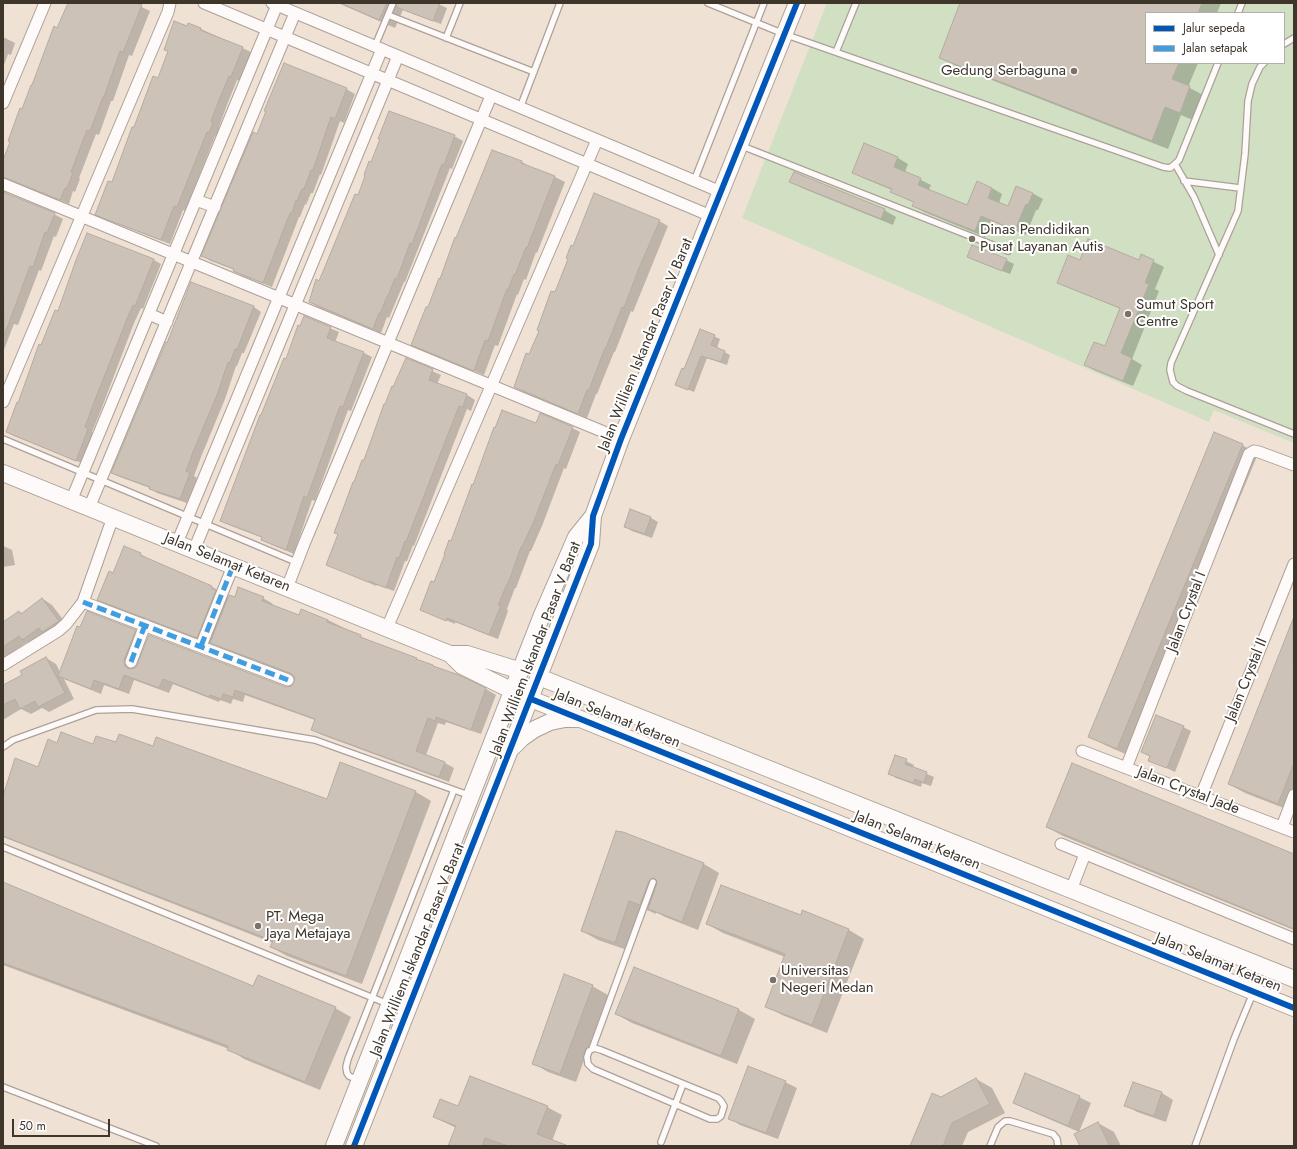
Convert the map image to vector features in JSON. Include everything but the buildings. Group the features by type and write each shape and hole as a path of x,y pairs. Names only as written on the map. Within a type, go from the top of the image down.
{"street":[{"path":"3,104 45,3"},
{"path":"204,3 711,216"},
{"name":"Jalan Williem Iskandar Pasar V Barat","path":"354,1146 591,544 593,516 622,439 797,3"},
{"path":"71,501 267,30 275,4 721,192"},
{"path":"3,402 171,6"},
{"path":"90,508 295,13"},
{"path":"176,543 372,74 379,48"},
{"path":"194,550 398,56"},
{"path":"244,86 262,93"},
{"path":"287,588 296,562 491,96"},
{"path":"225,131 243,138"},
{"path":"387,628 597,140"},
{"path":"210,167 228,174"},
{"path":"3,184 622,439"},
{"path":"196,200 215,207"},
{"path":"149,314 167,322"},
{"path":"135,348 153,356"},
{"path":"120,384 138,392"},
{"path":"102,428 120,435"},
{"name":"Jalan Crystal I","path":"1126,768 1248,456 1252,452 1259,452 1294,465"},
{"name":"Jalan Selamat Ketaren","path":"3,473 450,654 467,654 521,671"},
{"name":"Jalan Williem Iskandar Pasar V Barat","path":"334,1146 542,615 576,537 593,516"},
{"path":"3,665 58,631 66,624 83,602 113,518"},
{"name":"Jalan Crystal II","path":"1201,796 1294,564"},
{"path":"201,646 233,566"},
{"path":"83,602 288,680"},
{"path":"132,662 144,625"},
{"name":"Jalan Selamat Ketaren","path":"450,654 462,666 513,691"},
{"name":"Jalan Selamat Ketaren","path":"539,677 1294,979"},
{"name":"Jalan Selamat Ketaren","path":"531,699 1294,1008"},
{"path":"511,750 522,738 535,729 550,722 565,719 581,719"},
{"name":"Jalan Crystal Jade","path":"1082,751 1294,832"},
{"path":"753,789 761,766"},
{"path":"1282,827 1294,795"},
{"path":"1060,844 1294,940"},
{"path":"1071,890 1086,854"},
{"path":"1128,940 1138,917"},
{"path":"390,1005 407,1012"}],"lane":[{"path":"379,48 388,15 393,3"},
{"path":"446,38 460,3"},
{"path":"520,108 560,3"},
{"path":"708,3 784,34 1157,166 1170,168 1180,160 1218,64"},
{"path":"694,181 764,3"},
{"path":"836,52 856,3"},
{"path":"388,15 534,72"},
{"path":"1285,43 1294,38"},
{"path":"1263,64 1252,84 1248,101 1245,154 1238,211 1171,363 1170,370 1173,382 1177,386 1294,434"},
{"path":"740,145 1008,251"},
{"path":"1175,164 1194,197 1219,255"},
{"path":"1184,181 1240,188"},
{"path":"3,439 296,562"},
{"path":"3,747 13,740 96,710 132,709 315,740 472,796"},
{"path":"360,1081 349,1076 346,1067 348,1059 371,997 454,790"},
{"path":"3,847 390,1005"},
{"path":"592,1049 601,1050 718,1098 723,1103 723,1113 719,1118 714,1120 592,1069 588,1064 587,1057 589,1051 592,1049 653,882"},
{"path":"1195,1146 1234,1039 1254,991"},
{"path":"661,1142 683,1084"},
{"path":"3,1087 156,1146"},
{"path":"990,1146 998,1127 1005,1121 1010,1121 1052,1134 1057,1138 1058,1146"}],"green space":[{"name":"Sumut Sport Centre","path":"827,3 1294,3 1294,443 1214,410 1209,422 742,218"}],"marked path":[{"path":"201,646 233,566"},
{"path":"83,602 288,680"},
{"path":"131,662 145,625"}],"cycle path":[{"path":"354,1146 591,544 593,516 621,439 797,3"},
{"path":"531,699 1294,1008"}],"place":[{"name":"Gedung Serbaguna","path":"1074,71"},
{"name":"Dinas Pendidikan Pusat Layanan Autis","path":"972,239"},
{"name":"Sumut Sport Centre","path":"1128,314"},
{"name":"PT. Mega Jaya Metajaya","path":"258,926"},
{"name":"Universitas Negeri Medan","path":"773,980"}]}
